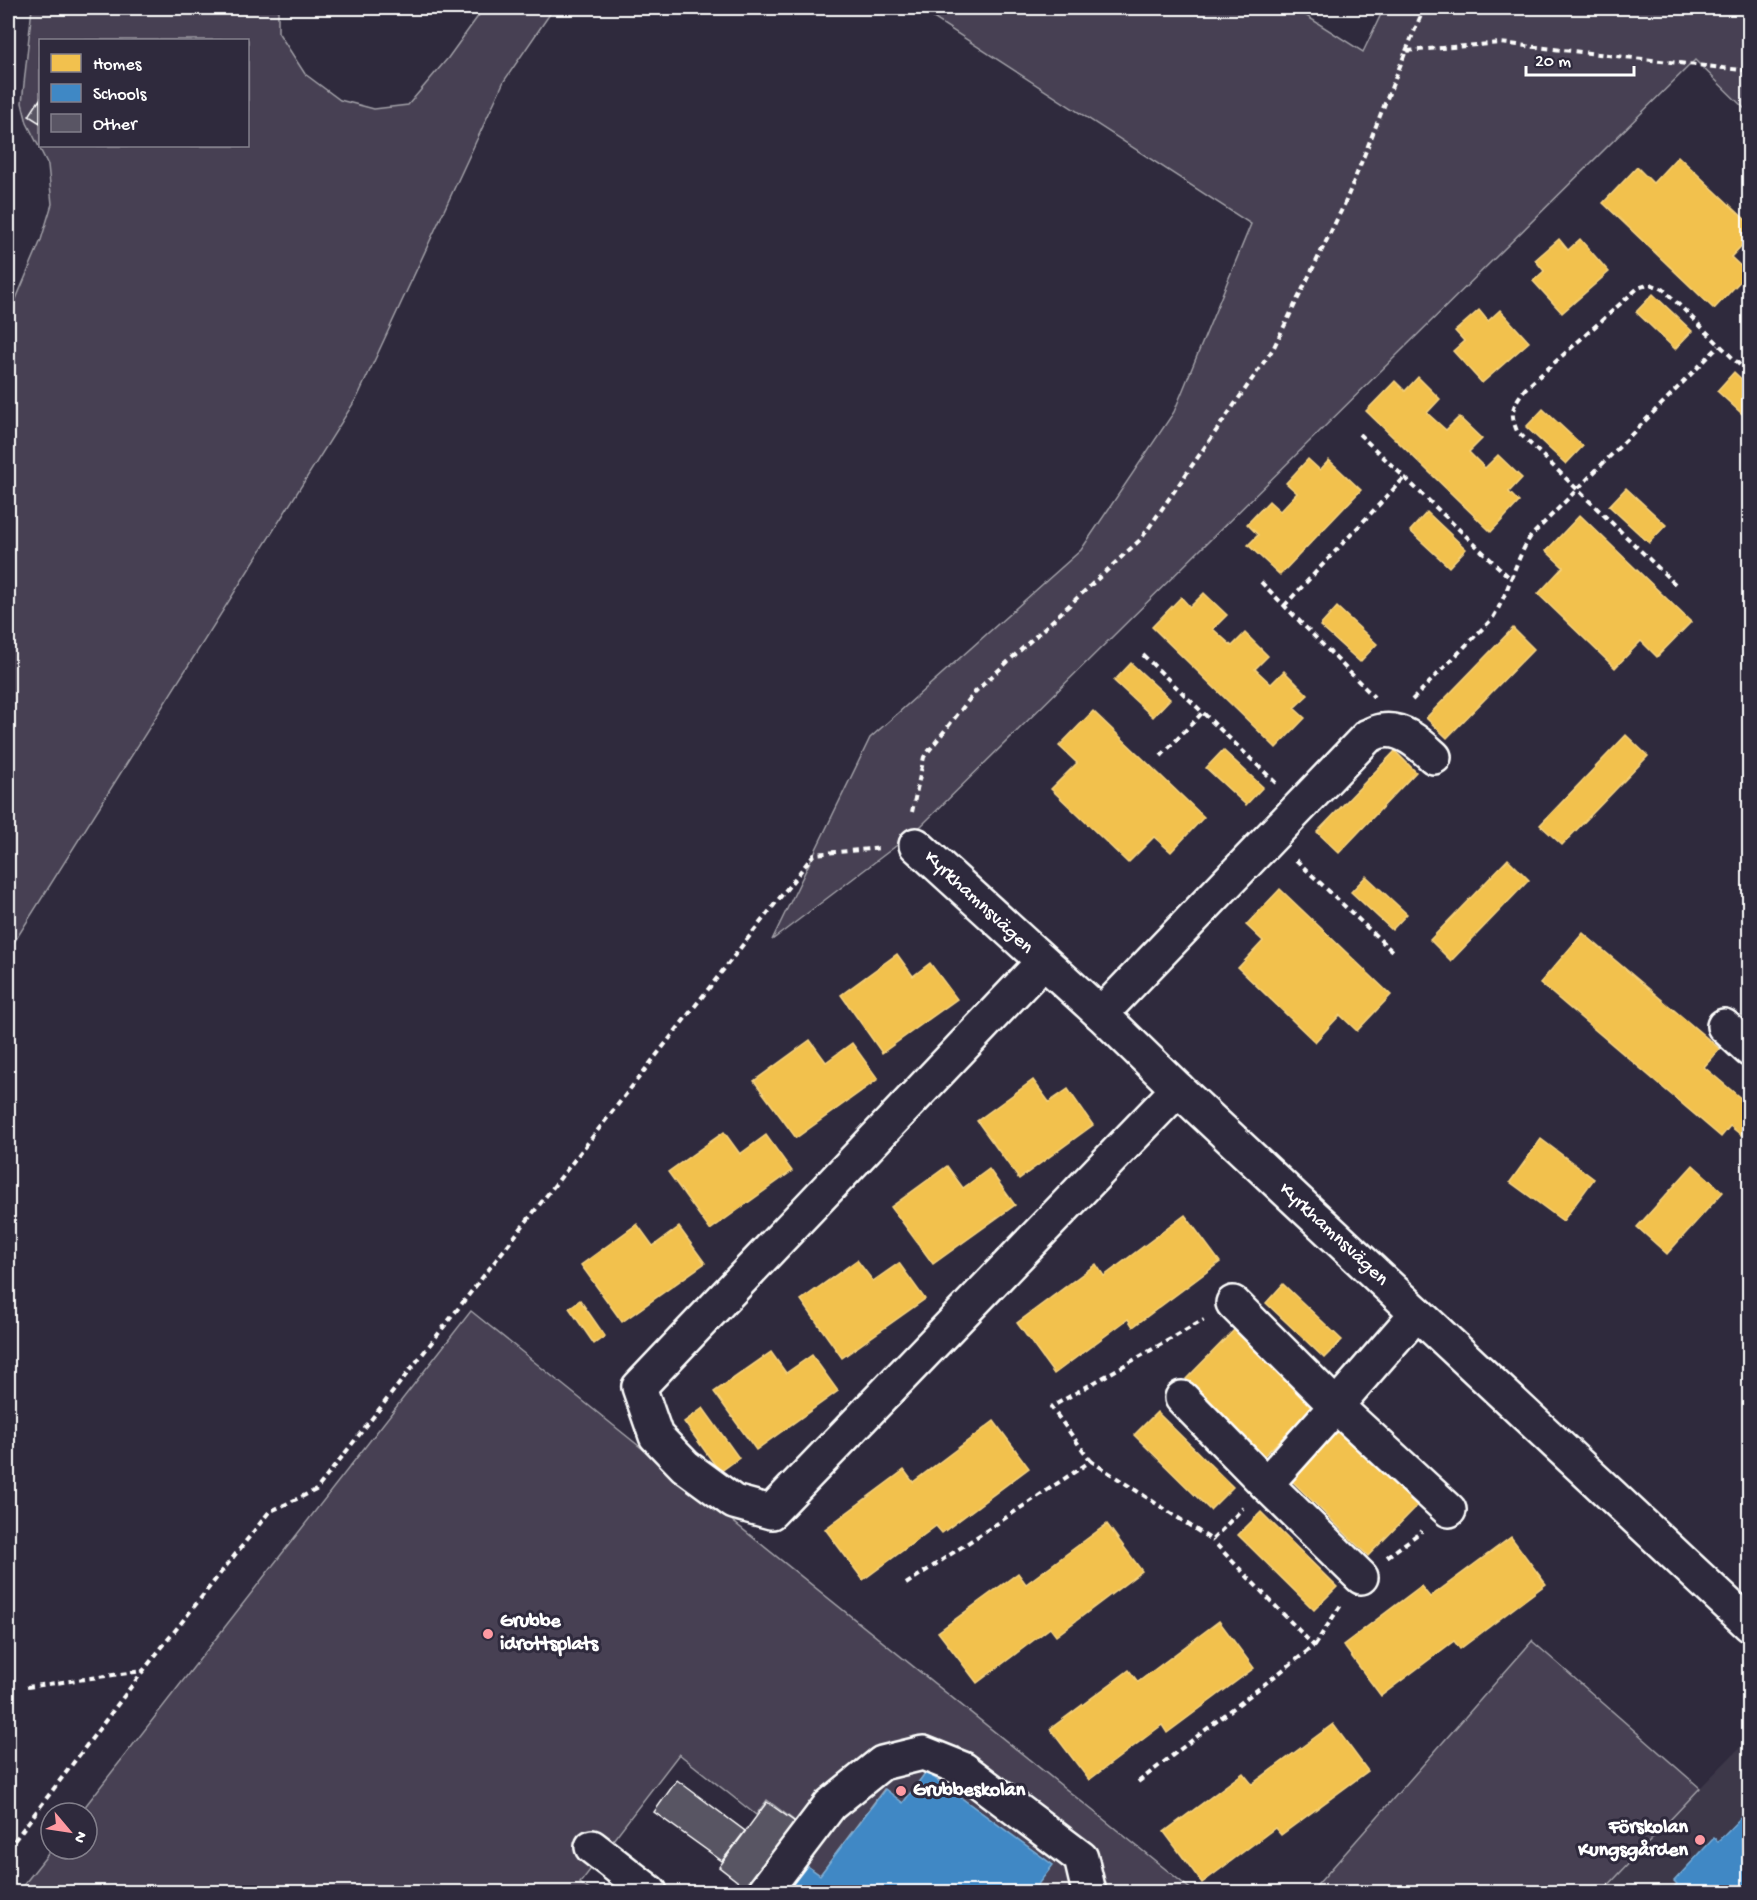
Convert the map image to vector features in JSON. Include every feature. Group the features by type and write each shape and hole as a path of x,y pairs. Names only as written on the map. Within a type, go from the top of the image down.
{"street":[{"path":"1101,1014 1368,736 1383,730 1401,734 1418,741 1434,757"},
{"name":"Kyrkhamnsvägen","path":"914,830 1043,962 1749,1625"},
{"path":"1043,962 639,1387 656,1436 686,1466 734,1502 771,1512 1178,1089"},
{"path":"1724,1026 1749,1050"},
{"path":"1233,1303 1336,1406 1449,1510"},
{"path":"1266,1484 1417,1313"},
{"path":"1182,1398 1361,1577"},
{"path":"764,1893 830,1805 882,1763 923,1753 963,1769 1081,1858 1089,1893"},
{"path":"592,1847 650,1893"}],"path":[{"path":"8,1849 143,1671 269,1512 316,1490 814,854 914,830 924,757 975,692 1141,539 1273,349 1345,203 1424,8"},
{"path":"1406,51 1500,43 1749,71"},
{"path":"1675,584 1517,431 1512,419 1514,404 1525,389 1638,288 1650,284 1663,289 1749,375"},
{"path":"1383,730 1492,619 1502,605 1520,554 1531,536 1719,346"},
{"path":"1359,434 1511,579"},
{"path":"1284,606 1404,478"},
{"path":"1261,582 1376,699 1383,730"},
{"path":"1143,655 1301,807"},
{"path":"1161,756 1203,712"},
{"path":"1272,837 1392,951"},
{"path":"1138,1782 1314,1646 1212,1540 1091,1461 1052,1407 1233,1303"},
{"path":"906,1584 1091,1461"},
{"path":"1212,1540 1266,1484"},
{"path":"27,1687 143,1671"}],"shaded area":[{"path":"32,8 278,8 278,32 305,74 340,100 374,109 408,105 448,58 484,8 554,8 504,81 358,396 8,952 8,318 41,240 52,204 48,165 39,147 27,123 22,103"},
{"path":"918,8 1294,8 1363,52 1384,8 1749,8 1749,113 1695,60 917,830 772,940 870,738 1081,550 1174,412 1251,224"},
{"name":"Grubbe idrottsplats","path":"471,1311 1194,1892 1032,1892 1052,1865 926,1772 903,1803 884,1789 820,1875 803,1863 796,1822 767,1800 756,1815 679,1754 580,1883 592,1892 18,1892 43,1861 99,1861 99,1801 89,1801"},
{"path":"1532,1641 1700,1788 1602,1892 1311,1892"},
{"name":"Förskolan Kungsgården","path":"1749,1738 1749,1892 1602,1892 1700,1788"}],"building: Homes":[{"path":"1678,156 1750,224 1750,237 1731,257 1748,273 1714,309 1603,203 1637,167 1653,183"},
{"path":"1559,239 1568,250 1580,239 1609,272 1562,313 1533,281 1544,271 1535,260"},
{"path":"1653,294 1692,331 1675,349 1636,312"},
{"path":"1479,310 1488,321 1500,310 1529,342 1482,383 1453,351 1464,341 1455,331"},
{"path":"1734,372 1750,387 1750,421 1717,391"},
{"path":"1418,377 1440,399 1427,413 1446,430 1459,417 1482,439 1469,452 1485,468 1498,455 1522,478 1509,492 1519,502 1491,532 1366,411 1395,381 1405,391"},
{"path":"1543,409 1583,446 1566,464 1526,427"},
{"path":"1308,459 1320,470 1329,460 1361,490 1280,575 1248,545 1258,535 1247,524 1269,501 1280,511 1297,493 1286,483"},
{"path":"1626,488 1666,525 1649,543 1609,506"},
{"path":"1427,512 1466,549 1449,567 1410,531"},
{"path":"1580,515 1691,622 1657,657 1641,641 1615,668 1538,594 1563,567 1546,551"},
{"path":"1204,593 1227,615 1213,629 1232,646 1245,633 1268,656 1255,669 1271,684 1284,671 1308,695 1294,708 1305,718 1276,748 1152,627 1181,597 1190,607"},
{"path":"1337,607 1377,644 1360,662 1320,626"},
{"path":"1513,628 1534,649 1447,738 1426,718"},
{"path":"1131,663 1170,699 1153,717 1114,681"},
{"path":"1093,711 1204,817 1171,852 1154,837 1128,863 1051,789 1077,763 1059,746"},
{"path":"1626,735 1648,756 1562,845 1540,825"},
{"path":"1223,750 1263,787 1246,805 1206,768"},
{"path":"1395,751 1416,772 1339,853 1317,832"},
{"path":"1508,859 1529,880 1451,961 1430,940"},
{"path":"1366,876 1407,914 1392,930 1351,892"},
{"path":"1280,889 1391,995 1357,1031 1340,1015 1315,1042 1238,968 1263,941 1246,925"},
{"path":"1583,933 1720,1049 1704,1067 1750,1106 1750,1125 1741,1135 1730,1126 1721,1137 1540,983"},
{"path":"897,954 913,976 930,963 957,999 882,1053 841,995"},
{"path":"810,1040 826,1062 852,1043 878,1079 796,1138 754,1081"},
{"path":"1033,1080 1049,1102 1068,1089 1093,1125 1019,1179 977,1121"},
{"path":"724,1132 740,1154 766,1135 792,1171 710,1230 668,1172"},
{"path":"1541,1139 1594,1179 1563,1221 1510,1182"},
{"path":"1693,1165 1723,1192 1667,1254 1637,1227"},
{"path":"947,1166 963,1188 989,1169 1015,1205 933,1264 891,1207"},
{"path":"1185,1215 1220,1262 1133,1327 1128,1319 1054,1374 1017,1323 1096,1264 1104,1276"},
{"path":"637,1224 653,1246 679,1227 705,1263 622,1322 581,1265"},
{"path":"857,1260 873,1281 899,1263 925,1299 842,1358 801,1300"},
{"path":"1283,1284 1342,1340 1324,1358 1266,1303"},
{"path":"580,1300 605,1336 594,1344 569,1308"},
{"path":"1235,1329 1313,1407 1264,1456 1186,1379"},
{"path":"771,1352 786,1373 812,1355 838,1391 756,1450 714,1392"},
{"path":"703,1408 739,1458 720,1472 684,1422"},
{"path":"1157,1412 1233,1487 1210,1510 1134,1435"},
{"path":"994,1421 1029,1468 942,1533 936,1526 863,1580 825,1529 904,1470 913,1482"},
{"path":"1339,1429 1417,1506 1368,1556 1290,1479"},
{"path":"1261,1512 1337,1587 1314,1610 1238,1535"},
{"path":"1107,1524 1142,1571 1056,1636 1050,1628 977,1683 938,1632 1018,1573 1026,1584"},
{"path":"1511,1537 1546,1584 1460,1649 1454,1641 1381,1696 1343,1645 1421,1586 1430,1597"},
{"path":"1219,1621 1254,1668 1167,1733 1162,1725 1089,1780 1050,1729 1129,1670 1138,1682"},
{"path":"1333,1724 1368,1771 1281,1835 1275,1828 1202,1883 1164,1832 1243,1773 1252,1784"}],"building: Schools":[{"path":"926,1772 1053,1865 1032,1892 780,1892 803,1863 820,1875 885,1789 903,1803"},
{"path":"1750,1808 1750,1892 1669,1892 1677,1884 1674,1881 1714,1838 1718,1841"}],"building: Other":[{"path":"39,101 39,122 29,116"},
{"path":"677,1780 745,1831 722,1861 654,1812"},
{"path":"767,1802 795,1822 746,1888 719,1867"}],"place":[{"name":"Grubbe idrottsplats","path":"488,1634"},
{"name":"Grubbeskolan","path":"901,1791"},
{"name":"Förskolan Kungsgården","path":"1700,1840"}]}
